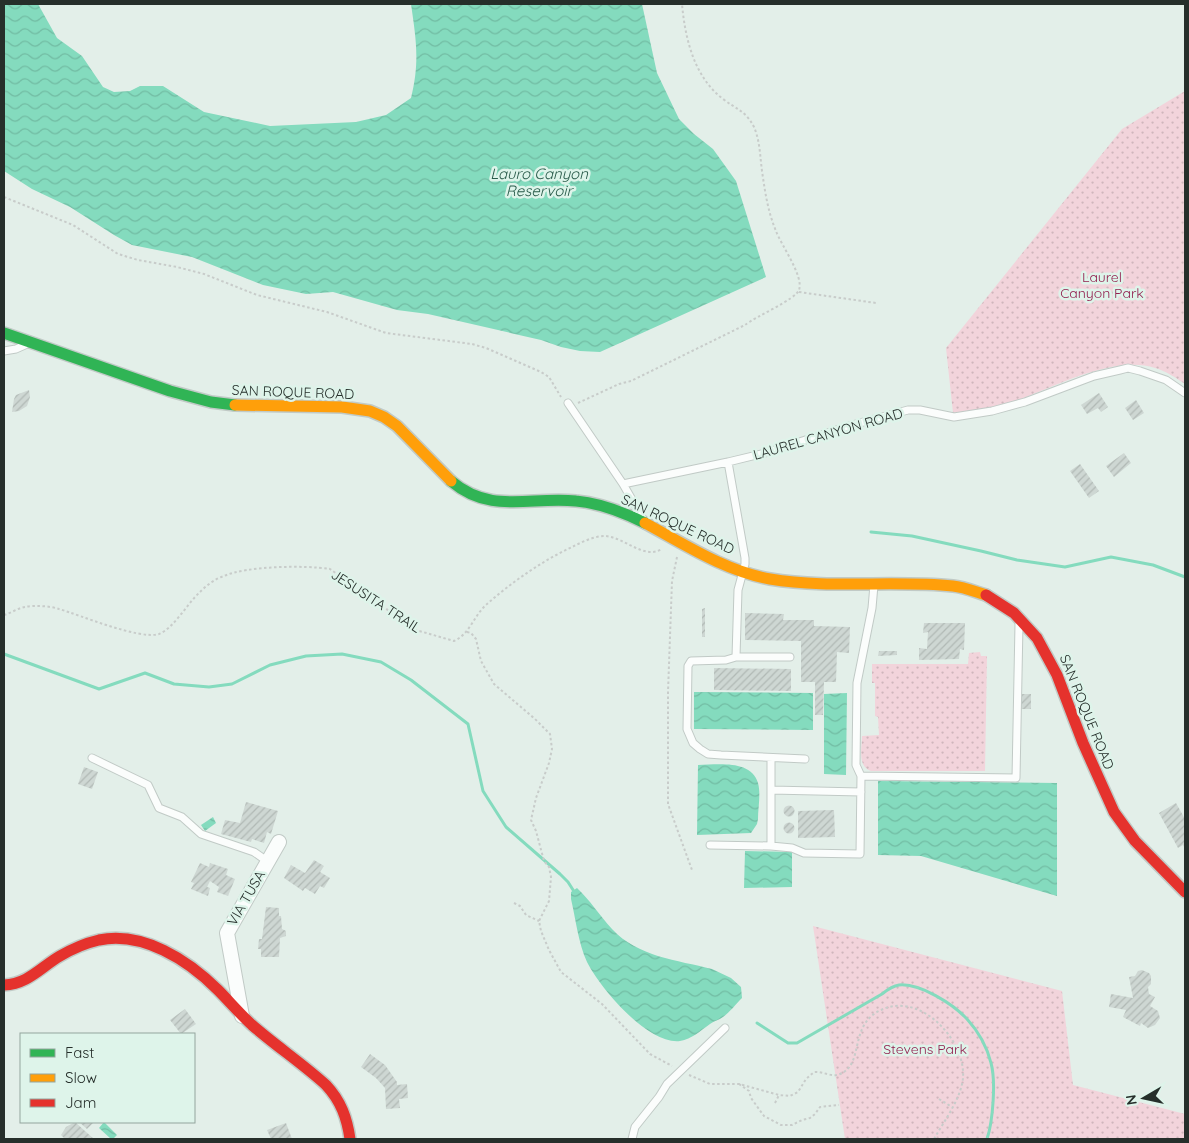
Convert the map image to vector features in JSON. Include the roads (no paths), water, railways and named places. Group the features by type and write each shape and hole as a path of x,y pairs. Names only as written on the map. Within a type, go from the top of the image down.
{"street":[{"name":"SAN ROQUE ROAD","path":"4,333 165,390 196,399 225,404 267,407 347,407 370,411 385,417 398,426 449,481 459,489 482,500 507,503 570,500 589,503 614,510 646,523 670,537 743,572 774,580 797,582 961,587 986,595 1020,618 1037,638 1057,675 1083,743 1114,812 1135,841 1185,892"},
{"name":"VIA TUSA","path":"242,1016 227,933 279,842"},
{"path":"4,985 18,983 40,972 73,950 105,939 122,938 140,941 156,947 185,963 217,989 242,1016 330,1089 344,1112 350,1139"}],"lane":[{"path":"4,351 16,349 30,343"},
{"name":"LAUREL CANYON ROAD","path":"623,484 765,453 852,425 908,410 920,410 954,417 992,411 1025,402 1094,376 1120,370 1134,370 1166,380 1185,393"},
{"path":"570,405 623,484 646,523"},
{"path":"728,462 745,558 738,590 736,657"},
{"path":"710,845 771,846 792,848 804,853 860,854 861,776 856,765 857,683 872,608 874,583"},
{"path":"861,776 1016,778 1020,618"},
{"path":"790,657 736,657 726,660 691,660 689,662 687,729 693,743 708,754 805,759"},
{"path":"92,758 148,785 159,808 182,817 201,834 254,852 267,862"},
{"path":"771,758 771,846"},
{"path":"771,790 861,792"},
{"path":"632,1139 635,1127 667,1084 725,1028"}],"water":[{"name":"Lauro Canyon Reservoir","path":"4,4 38,4 57,38 82,56 103,87 114,92 130,91 140,86 163,86 204,112 270,126 356,122 386,115 411,98 416,73 416,40 411,4 642,4 657,73 679,119 713,149 736,181 766,277 600,352 580,351 428,314 397,310 333,292 306,294 263,285 192,257 132,245 70,207 32,189 4,171"},
{"path":"694,692 813,693 813,730 694,729"},
{"path":"847,693 846,775 824,774 824,694"},
{"path":"698,765 732,765 748,770 754,775 759,787 759,801 757,824 751,833 697,835"},
{"path":"878,781 1057,783 1057,896 921,856 878,855"},
{"path":"213,817 216,823 205,831 201,825"},
{"path":"745,851 792,852 792,887 744,888"},
{"path":"577,888 612,929 634,946 672,960 712,969 731,978 741,987 742,998 723,1017 696,1034 680,1041 667,1040 640,1025 626,1013 603,986 587,962 579,939 571,899 571,892"},
{"path":"105,1123 117,1135 111,1139 99,1128"}],"waterway":[{"path":"871,532 912,536 1017,560 1065,567 1111,557 1153,565 1185,577"},
{"path":"4,654 99,689 145,673 174,684 209,687 232,684 270,665 306,656 342,654 381,662 411,680 468,724 483,791 506,827 560,874 575,893"},
{"path":"757,1023 788,1043 797,1043 894,986 907,985 917,987 936,996 967,1019 982,1040 987,1051 993,1071 994,1090 991,1122 987,1139"}],"park label":[{"name":"Laurel Canyon Park","path":"1102,286"},
{"name":"Stevens Park","path":"925,1049"}]}
